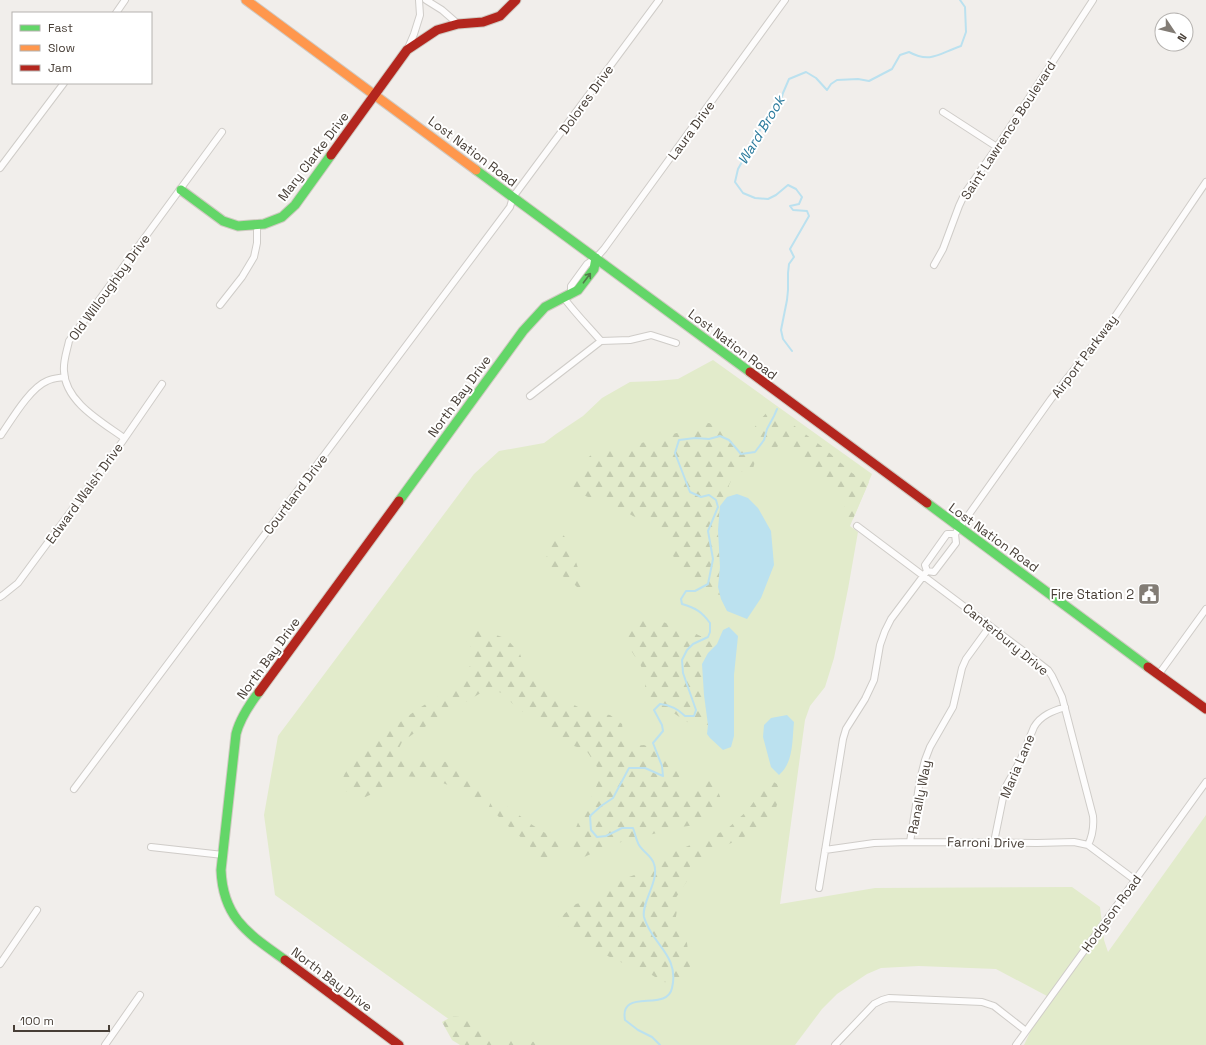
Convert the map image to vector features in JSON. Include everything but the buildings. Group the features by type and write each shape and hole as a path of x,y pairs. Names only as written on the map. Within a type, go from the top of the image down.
{"street":[{"path":"117,12 125,0"},
{"name":"Lost Nation Road","path":"246,0 596,258 957,531 1206,709"},
{"path":"407,50 420,15 419,0"},
{"path":"426,0 442,10 458,24"},
{"path":"407,50 437,30 458,24 483,22 500,16 516,0"},
{"name":"Dolores Drive","path":"514,197 659,0"},
{"name":"Laura Drive","path":"596,258 785,0"},
{"name":"Saint Lawrence Boulevard","path":"934,266 943,249 965,193 997,147 1093,0"},
{"name":"Mary Clarke Drive","path":"181,190 223,221 238,226 264,224 282,217 295,205 407,50"},
{"path":"0,168 63,84"},
{"path":"943,112 997,147"},
{"name":"Old Willoughby Drive","path":"124,438 78,404 68,387 64,373 69,341 222,132"},
{"name":"Airport Parkway","path":"957,531 1051,399 1112,321 1206,182"},
{"name":"Courtland Drive","path":"74,789 509,209 514,197"},
{"path":"220,305 242,277 254,257 258,244 257,225"},
{"name":"North Bay Drive","path":"399,1045 255,938 239,924 230,910 221,885 221,870 236,734 243,715 523,331 545,307 578,290 594,269 596,258"},
{"path":"568,296 574,311 601,341"},
{"path":"530,396 601,341 630,340 651,335 676,343"},
{"path":"1,435 32,392 45,381 65,377"},
{"name":"Edward Walsh Drive","path":"0,597 18,582 162,384"},
{"name":"Canterbury Drive","path":"857,526 925,573 990,626 1048,670 1062,697 1093,816 1093,830 1088,845"},
{"path":"819,888 846,728 865,699 872,685 877,668 880,645 891,619 925,573 925,565 947,534 957,531 956,544 934,572 925,573"},
{"path":"1159,674 1206,609"},
{"name":"Ranally Way","path":"910,842 920,780 925,760 930,747 953,707 964,663 990,626"},
{"name":"Maria Lane","path":"994,842 1005,788 1020,761 1036,722 1044,715 1065,707"},
{"name":"Hodgson Road","path":"1016,1045 1206,782"},
{"name":"Farroni Drive","path":"825,850 861,844 910,842 1074,842 1088,845 1135,880"},
{"path":"151,847 223,855"},
{"path":"0,964 37,910"},
{"path":"105,1045 140,995"},
{"path":"835,1045 874,1004 889,998 982,1002 994,1006 1026,1030"}],"green space":[{"path":"713,360 872,474 850,526 858,532 834,658 825,687 810,706 805,720 780,904 875,888 1072,887 1100,907 1104,940 1108,952 1206,815 1206,1045 1024,1045 1047,996 996,969 919,966 881,968 867,974 837,994 822,1009 795,1045 485,1045 275,895 264,815 278,736 474,474 499,451 544,443 583,416 602,398 630,382 678,379"},
{"path":"770,409 824,448 852,473 869,482 853,519 846,516 843,497 830,481 797,455 790,442 783,442 774,448 769,447 756,439 752,431"},
{"path":"709,423 719,427 755,461 753,469 739,472 733,477 729,485 727,497 720,506 718,530 720,567 718,587 720,595 708,592 692,578 673,556 665,536 651,524 603,500 588,497 576,492 569,484 583,467 585,460 595,452 619,449 681,432 696,425"},
{"path":"563,535 569,541 579,571 587,587 586,590 579,589 571,581 544,563 556,537"},
{"path":"643,615 692,632 717,644 708,653 702,664 708,725 687,722 675,714 662,710 646,701 645,683 641,666 620,633"},
{"path":"476,627 507,639 520,654 524,665 545,690 580,708 595,713 610,715 622,724 623,732 631,746 644,745 665,753 676,767 680,778 681,790 701,785 711,780 723,804 712,818 703,824 681,827 621,842 605,851 593,853 582,858 573,858 567,851 579,820 595,790 600,775 596,765 586,750 559,741 513,704 502,693 492,690 479,694 413,734 402,742 397,752 407,760 451,762 484,790 486,799 478,803 464,793 441,782 425,778 411,777 399,779 361,799 345,790 343,786 343,778 348,768 358,757 398,723 435,698 447,692 471,665 471,641"},
{"path":"763,780 772,781 777,784 780,793 776,808 763,823 748,835 693,861 690,866 687,881 675,899 677,910 675,923 687,943 690,966 685,981 679,983 663,982 652,975 584,945 566,929 559,927 557,920 576,904 590,900 607,887 637,874 669,854 726,830 748,810 757,797 759,786"},
{"path":"496,799 546,833 565,840 554,854 543,860 495,813 488,809 491,802"},
{"path":"451,1017 462,1017 472,1020 498,1038 513,1041 549,1042 551,1045 460,1045 452,1040 442,1022"}],"water":[{"path":"737,494 748,498 758,508 771,531 774,565 761,598 747,619 727,611 721,599 718,587 720,567 718,530 720,506 727,497"},
{"path":"729,627 738,636 734,675 734,736 731,747 723,750 707,734 708,725 702,664 708,653 717,644 723,630"},
{"path":"787,715 794,722 792,743 790,757 784,770 779,775 771,767 763,737 764,725 771,718"}],"waterway":[{"name":"Ward Brook","path":"792,351 783,339 781,330 787,300 789,264 794,257 790,249 809,216 807,211 793,210 790,206 799,204 802,197 796,189 788,185 776,195 768,199 755,198 743,193 735,182 738,169 764,123 781,100 789,79 806,72 816,78 827,90 831,84 837,80 858,79 869,81 892,69 900,55 909,52 923,57 930,57 961,46 966,32 965,7 960,0"},
{"name":"Ward Brook","path":"660,1045 652,1037 638,1030 625,1020 625,1010 629,1005 636,1002 662,999 668,995 672,988 673,977 669,958 652,935 644,917 645,905 655,877 654,864 639,845 633,828 622,828 606,836 597,837 591,830 590,816 613,798 629,768 645,768 663,776 662,766 653,743 663,731 662,725 654,710 660,704 674,708 685,716 694,716 696,710 683,673 682,660 687,650 693,644 708,637 710,632 710,623 698,611 682,604 681,599 686,591 695,591 708,584 713,559 708,531 718,507 716,500 709,495 701,497 690,492 675,453 679,440 695,438 709,439 720,436 729,440 741,454 755,452 764,440 767,429 777,409"}],"traffic: fast":[{"path":"181,190 223,221 238,226 264,224 282,217 295,205 331,155"},
{"path":"476,170 750,372"},
{"path":"399,501 523,331 545,307 578,290 594,269 596,258"},
{"path":"927,503 1148,667"},
{"path":"259,692 245,712 236,734 221,870 223,887 227,901 240,924 260,942 285,960"}],"traffic: slow":[{"path":"246,0 476,170"}],"traffic: jam":[{"path":"331,155 407,50 437,30 458,24 483,22 500,16 516,0"},
{"path":"750,372 927,503"},
{"path":"259,692 399,501"},
{"path":"1148,667 1206,709"},
{"path":"285,960 399,1045"}],"place":[{"name":"Fire Station 2","path":"1149,594"}]}
